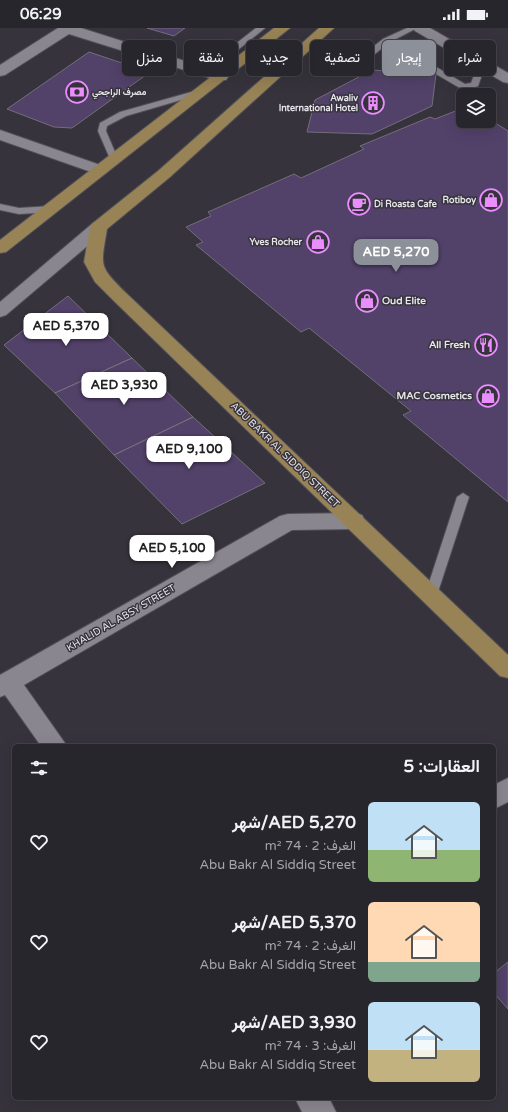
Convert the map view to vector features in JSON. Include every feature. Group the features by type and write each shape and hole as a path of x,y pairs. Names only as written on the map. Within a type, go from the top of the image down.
{"main road":[{"path":"238,63 283,28"},
{"path":"99,228 164,174 327,28"},
{"path":"0,248 221,76"},
{"name":"ABU BAKR AL SIDDIQ STREET","path":"99,228 93,262 101,278 508,669"}],"street":[{"path":"0,72 67,28 184,65"},
{"path":"420,28 444,42"},
{"path":"447,28 508,65"},
{"path":"496,72 508,79"},
{"path":"0,135 100,170"},
{"path":"0,311 99,228"},
{"name":"KHALID AL ABSY STREET","path":"5,684 288,522 354,521"},
{"path":"5,684 53,744"},
{"path":"496,797 508,788"},
{"path":"312,1100 321,1112"}],"lane":[{"path":"238,46 261,28"},
{"path":"388,40 413,28"},
{"path":"374,51 382,44"},
{"path":"446,76 463,86 470,87 475,84 478,76"},
{"path":"114,159 102,131 103,125 123,114 202,91"},
{"path":"0,207 19,211 52,209"},
{"path":"431,595 463,497"}],"building":[{"path":"147,28 185,28 174,36"},
{"name":"مصرف الراجحي","path":"89,52 122,63 122,76 145,76 72,128 54,127 7,109"},
{"name":"Awaliv International Hotel","path":"374,70 382,71 382,76 436,76 432,106 372,134 307,132 315,100 361,76 374,76"},
{"path":"456,111 456,128 496,128 496,123 508,131 508,502 403,415 411,411 309,328 301,332 196,245 203,242 186,227 211,216 208,212 294,174 301,178 364,149 360,146 430,117 435,119"},
{"path":"68,296 132,358 55,393 4,345"},
{"path":"132,358 193,417 114,455 55,393"},
{"path":"193,417 265,483 182,524 114,455"},
{"path":"508,962 508,1009 496,995 496,971"}],"place":[{"name":"مصرف الراجحي","path":"77,92"},
{"name":"Awaliv International Hotel","path":"373,103"},
{"name":"Rotiboy","path":"491,200"},
{"name":"Di Roasta Cafe","path":"359,204"},
{"name":"Yves Rocher","path":"318,242"},
{"name":"Oud Elite","path":"367,301"},
{"name":"All Fresh","path":"486,345"},
{"name":"MAC Cosmetics","path":"488,396"}]}
